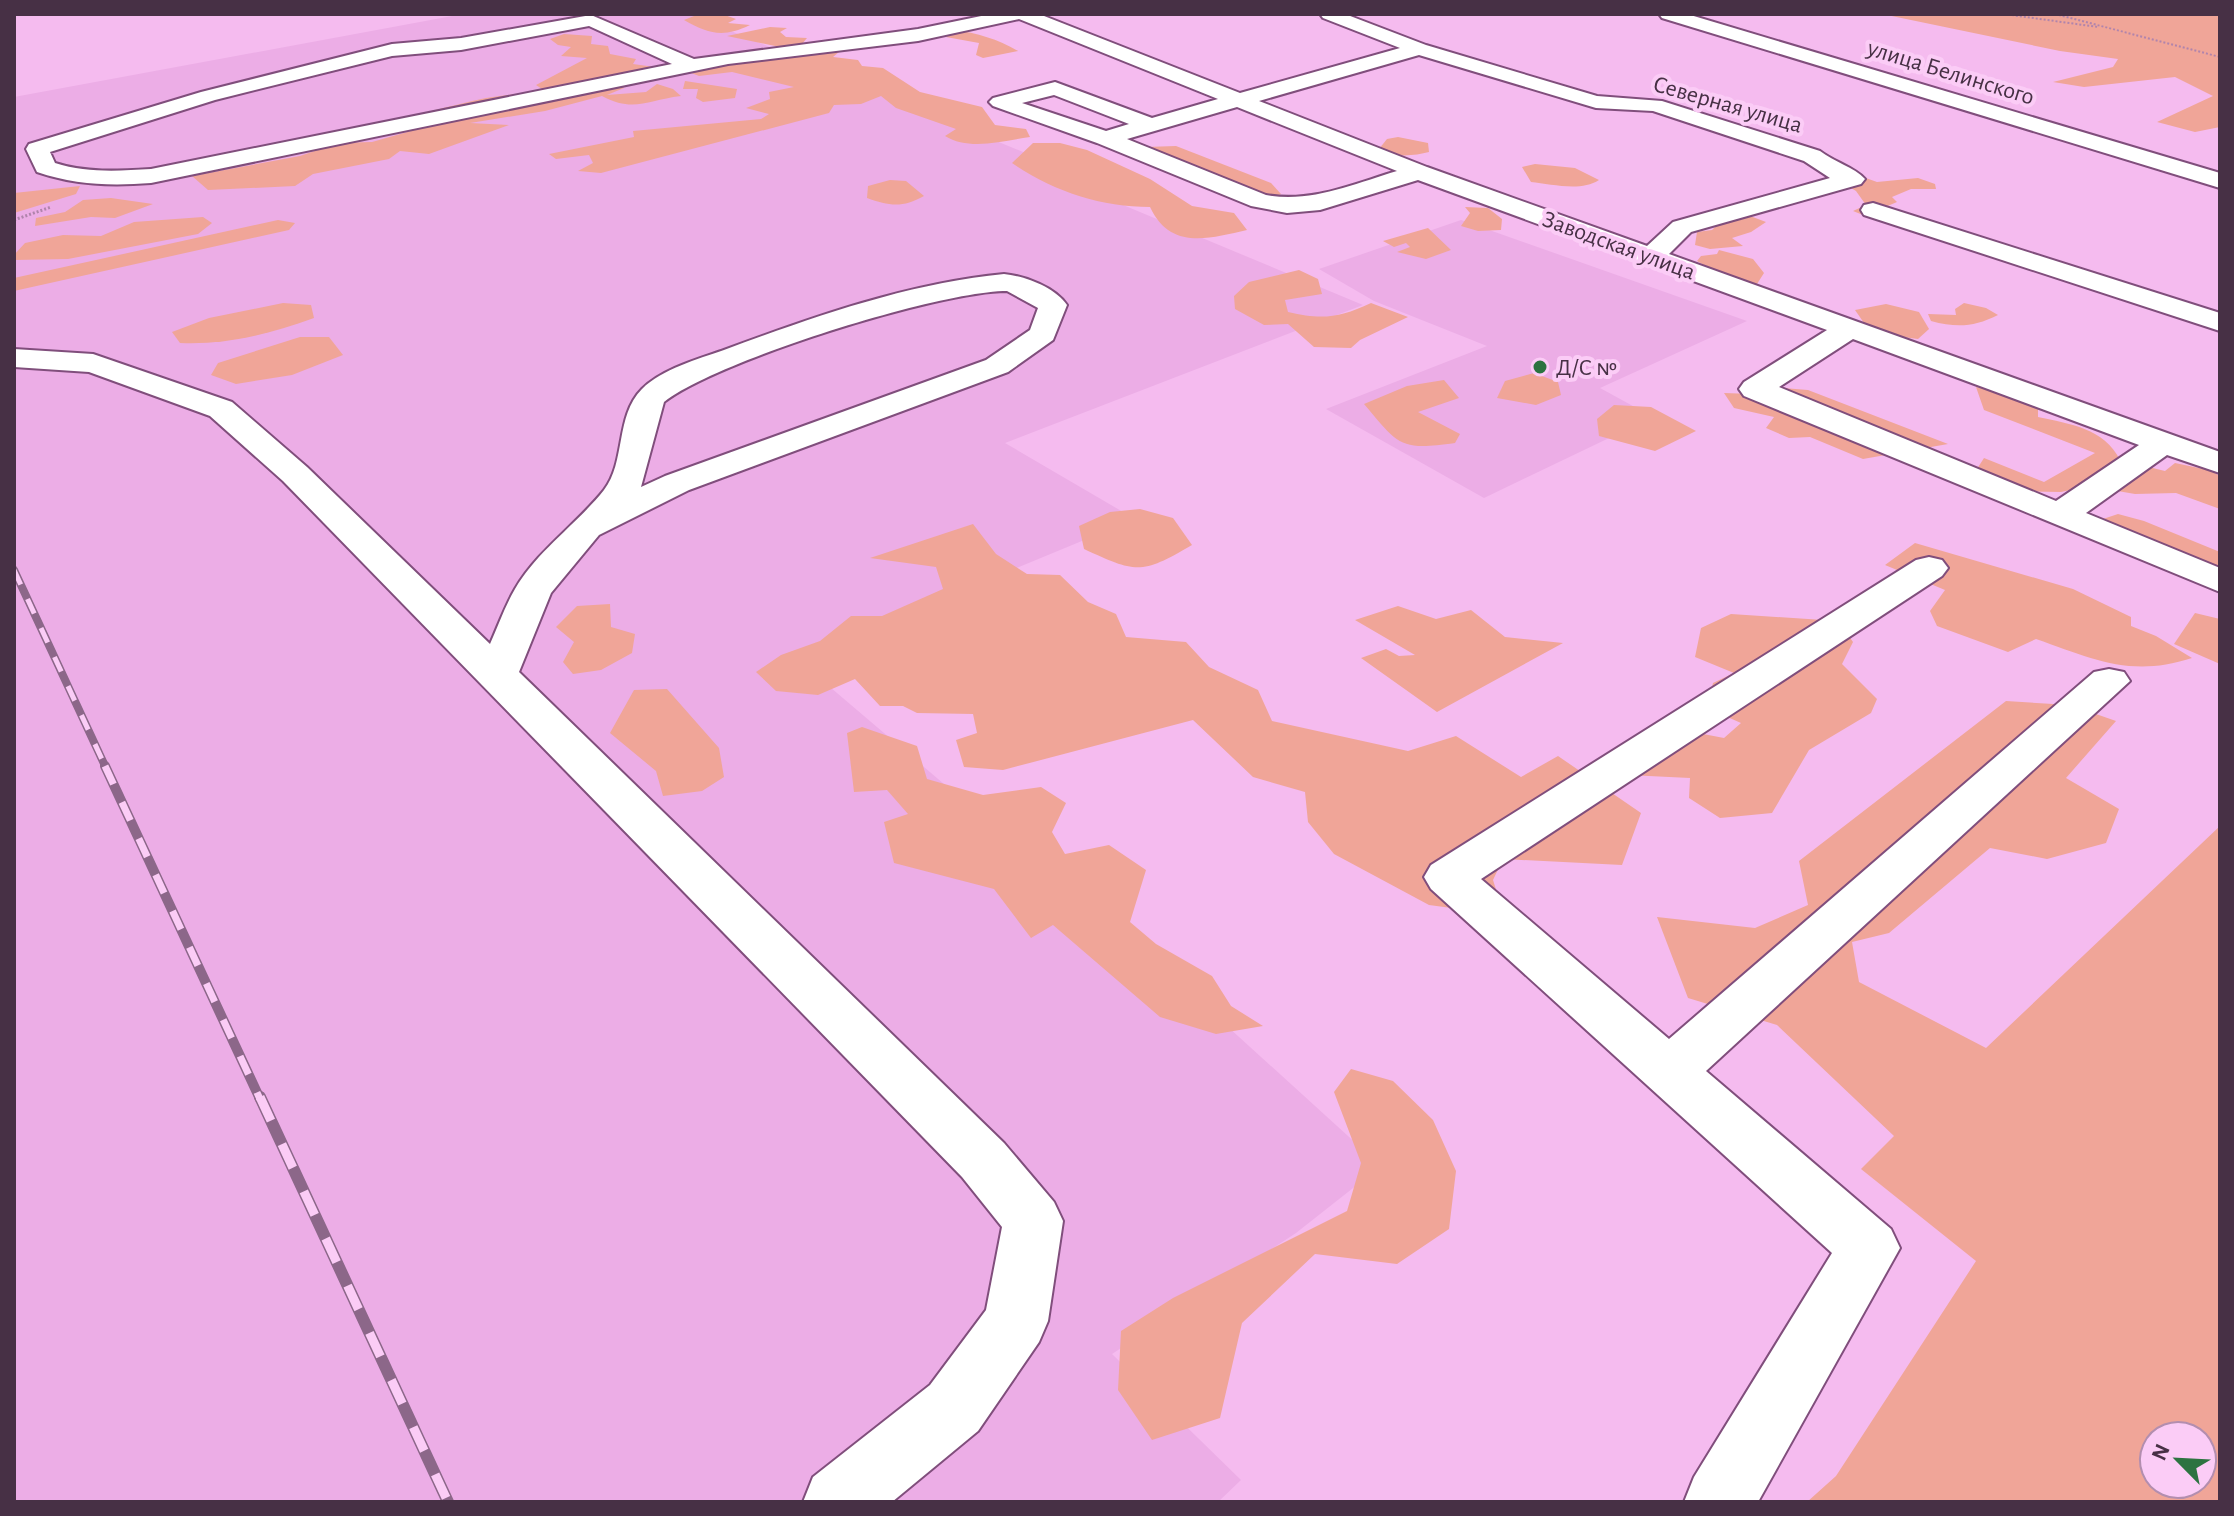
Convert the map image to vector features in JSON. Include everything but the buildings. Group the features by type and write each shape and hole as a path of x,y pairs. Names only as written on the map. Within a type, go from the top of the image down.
{"street":[{"path":"691,65 591,20 461,44 392,50 208,96 37,149 45,167 67,176 107,180 151,176 728,58 918,35 1020,14"},
{"name":"Заводская улица","path":"1020,14 1419,172 2220,463"},
{"name":"Северная улица","path":"1329,14 1419,49 1596,102 1655,105 1812,156 1825,167 1853,179 1682,227 1651,256"},
{"name":"улица Белинского","path":"1668,14 2220,181"},
{"path":"1105,138 1419,49"},
{"path":"1151,125 1055,88 1000,102 1105,138 1260,201 1287,206 1311,205 1419,172"},
{"path":"1873,210 2220,322"},
{"path":"497,676 533,590 586,527 625,485 636,441 653,396 693,371 778,341 948,289 1006,281 1053,305 1043,334 997,366 677,483 586,527"},
{"path":"1849,329 1755,389 2220,581"},
{"path":"14,358 93,363 221,409 295,474 983,1160 1033,1221 1016,1321 954,1408 838,1502"},
{"path":"2059,515 2163,443"},
{"path":"1719,1502 1869,1248 1448,877 1929,568"},
{"path":"1670,1071 2109,681"}],"path":[{"path":"2004,14 2059,24 2107,27"},
{"path":"2055,14 2220,57"}],"shaded area":[{"path":"463,14 690,14 1035,157 1020,162 1363,305 1005,443 1135,519 797,659 1205,1006 1381,1166 1296,1233 1112,1354 1241,1480 1218,1502 14,1502 14,97"},
{"path":"690,14 722,14 736,19 728,23 750,25 732,32 716,33 684,20 694,16"},
{"path":"1882,14 2220,14 2220,127 2195,132 2157,122 2213,96 2175,77 2084,87 2053,82 2113,67 2118,59 2060,51"},
{"path":"770,27 787,28 780,32 786,37 807,38 802,44 780,47 727,36"},
{"path":"953,30 987,37 1018,51 983,58 976,55 979,43 946,37"},
{"path":"564,34 592,36 591,44 608,46 610,54 636,59 633,64 669,69 672,76 621,83 624,88 607,95 646,92 657,84 673,89 681,96 632,105 602,96 545,111 470,123 509,125 429,154 400,151 389,159 313,174 295,186 208,190 192,176 300,156 338,143 372,142 411,131 375,128 472,101 542,89 536,85 587,58 561,56 571,47 558,45 550,39"},
{"path":"825,49 839,52 833,57 858,60 862,66 883,68 920,92 982,107 995,125 1026,129 1030,137 986,144 954,141 945,136 956,129 896,108 881,96 861,104 834,105 829,113 601,173 578,171 593,163 589,155 556,159 549,154 634,137 633,131 761,119 769,114 746,108 770,99 769,92 794,87 732,72 699,76 671,65"},
{"path":"685,81 737,89 735,98 703,102 696,98 698,89 683,89"},
{"path":"1398,137 1428,143 1429,152 1403,155 1379,149 1387,139"},
{"path":"1033,143 1060,143 1087,150 1150,179 1192,206 1234,213 1247,230 1204,238 1179,236 1158,221 1150,207 1113,204 1060,189 1012,163"},
{"path":"1176,146 1271,183 1281,194 1272,198 1258,196 1146,147"},
{"path":"1535,164 1575,168 1599,180 1584,186 1531,182 1522,167"},
{"path":"1844,177 1863,177 1877,182 1918,178 1935,184 1936,189 1911,189 1892,197 1897,202 1883,208 1885,218 1868,217 1853,211 1866,205 1856,191 1843,183"},
{"path":"890,180 906,181 924,196 896,204 867,198 868,186"},
{"path":"80,186 76,194 14,213 14,193"},
{"path":"111,198 153,204 115,218 91,217 35,226 36,218 65,212 83,200"},
{"path":"1465,207 1488,208 1502,219 1501,230 1478,231 1461,226 1470,213"},
{"path":"1750,216 1766,222 1751,232 1732,238 1743,246 1710,249 1695,245 1697,232 1712,230 1722,220"},
{"path":"203,217 212,223 198,234 68,259 14,260 14,255 25,243 63,235 101,236 134,222"},
{"path":"278,220 295,223 289,230 14,291 14,278"},
{"name":"Д/С №","path":"1461,220 1747,321 1600,388 1653,417 1484,498 1326,409 1487,346 1374,301 1319,269"},
{"path":"1428,228 1451,250 1426,259 1397,252 1410,247 1406,243 1394,247 1383,241"},
{"path":"1719,250 1753,259 1764,273 1757,284 1734,282 1697,261 1701,256 1717,254"},
{"path":"1299,270 1318,279 1322,294 1285,300 1288,312 1330,316 1371,303 1408,317 1360,340 1351,348 1314,347 1288,324 1264,325 1235,309 1234,296 1249,282"},
{"path":"283,303 311,305 314,318 265,333 215,342 180,343 172,332 209,318"},
{"path":"1964,303 1986,308 1998,315 1973,324 1949,325 1931,321 1928,314 1956,315 1955,309"},
{"path":"1886,304 1919,312 1929,329 1918,339 1871,333 1855,310"},
{"path":"300,337 329,337 343,355 292,375 236,384 211,375 218,363"},
{"path":"1534,373 1558,382 1561,395 1536,405 1497,398 1505,381"},
{"path":"1444,380 1459,398 1418,412 1460,434 1455,443 1422,446 1402,442 1385,429 1364,404 1407,386"},
{"path":"1976,387 2016,394 2038,407 2038,417 2074,425 2095,434 2113,449 2120,460 2165,471 2175,463 2213,471 2220,477 2220,509 2176,493 2135,494 2089,486 2061,492 2012,491 1975,472 1984,458 2044,482 2095,453 1984,410"},
{"path":"1783,388 1808,390 1948,444 1863,459 1810,437 1789,438 1766,428 1774,417 1734,408 1724,393 1781,395"},
{"path":"1614,405 1651,407 1696,431 1655,451 1599,436 1597,419"},
{"path":"1140,509 1173,518 1192,545 1161,562 1138,567 1116,563 1084,549 1079,526 1110,512"},
{"path":"2118,514 2144,521 2220,552 2220,582 2184,572 2180,550 2147,546 2094,522"},
{"path":"973,524 996,554 1027,574 1060,575 1088,602 1116,614 1126,637 1186,642 1209,667 1258,690 1272,721 1408,751 1456,736 1521,777 1558,756 1641,813 1622,865 1503,859 1493,880 1504,915 1429,905 1334,854 1308,822 1305,792 1253,777 1193,720 1003,770 964,767 956,740 977,733 973,714 917,713 903,706 880,706 855,679 818,695 776,691 756,672 781,655 820,641 851,616 882,616 943,589 936,567 870,558"},
{"path":"1915,543 2073,589 2131,617 2131,626 2156,636 2192,658 2150,666 2112,664 2036,639 2008,652 1937,626 1930,611 1945,590 1885,565"},
{"path":"610,604 611,627 635,634 632,653 601,670 573,674 563,662 574,642 556,627 577,606"},
{"path":"1398,606 1436,619 1471,610 1505,637 1563,643 1437,712 1361,658 1386,649 1399,656 1415,655 1355,620"},
{"path":"2195,613 2220,619 2220,664 2174,644"},
{"path":"1731,614 1838,621 1853,642 1842,664 1877,699 1871,713 1809,750 1772,813 1720,818 1689,798 1690,778 1628,775 1616,766 1624,743 1677,729 1724,738 1741,723 1707,708 1713,683 1734,673 1695,657 1701,628"},
{"path":"667,689 719,748 724,777 702,791 663,796 656,771 610,733 634,690"},
{"path":"2006,701 2070,705 2116,721 2066,778 2119,809 2106,843 2047,859 1990,848 1889,933 1852,942 1859,982 1986,1048 2220,826 2220,1502 1807,1502 1836,1476 1976,1261 1861,1169 1894,1136 1777,1025 1688,998 1657,917 1755,928 1808,905 1799,861"},
{"path":"862,727 917,746 927,779 983,795 1041,787 1066,803 1052,832 1065,854 1109,845 1146,870 1130,922 1156,944 1212,976 1231,1006 1263,1026 1216,1034 1160,1017 1053,925 1031,938 994,889 894,863 884,822 908,814 887,790 854,792 847,733"},
{"path":"1351,1069 1393,1081 1433,1120 1456,1171 1449,1229 1397,1264 1315,1254 1242,1323 1220,1418 1152,1440 1118,1390 1121,1331 1173,1298 1347,1211 1361,1163 1334,1092"}],"railway":[{"path":"14,570 106,768"},
{"path":"105,766 260,1099"},
{"path":"260,1097 448,1502"}],"place":[{"name":"Д/С №","path":"1540,367"}]}
